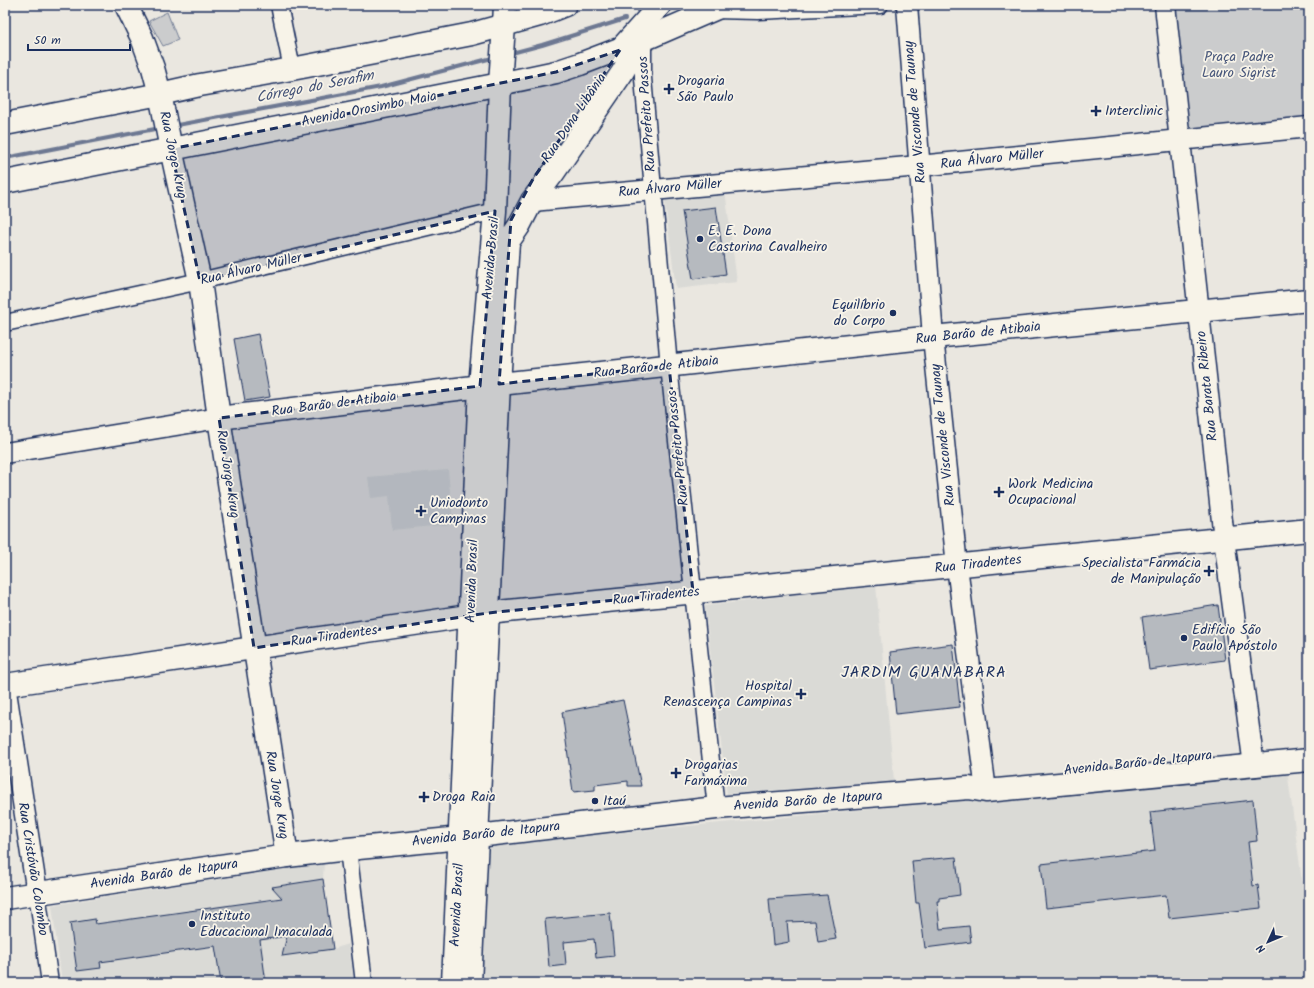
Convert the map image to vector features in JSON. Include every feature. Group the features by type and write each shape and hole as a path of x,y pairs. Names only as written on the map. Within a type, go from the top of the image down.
{"main road":[{"name":"Rua Jorge Krug","path":"126,5 142,38 153,68 200,281 219,418 287,856"},
{"path":"5,124 161,99 200,85 292,69 472,34 504,22 540,15 565,5"},
{"name":"Rua Dona Libânia","path":"508,242 511,220 517,205 533,179 565,135 620,50 660,5"},
{"name":"Avenida Orosimbo Maia","path":"5,182 170,144 500,78 556,72 620,50 719,7"},
{"name":"Avenida Brasil","path":"470,983 469,837 489,385 500,78 504,22"},
{"name":"Rua Dona Libânia","path":"532,201 554,172 622,73 642,41"},
{"name":"Avenida Brasil","path":"489,385 508,242 532,201"},
{"name":"Rua Barão de Atibaia","path":"219,418 489,385 933,337 1309,300"},
{"name":"Rua Tiradentes","path":"5,685 479,614 1309,530"},
{"name":"Avenida Barão de Itapura","path":"5,898 287,856 469,837 716,808 980,787 1253,758 1309,745"},
{"name":"Avenida Barão de Itapura","path":"1253,758 1309,760"},
{"name":"Avenida Brasil","path":"453,983 469,837"}],"street":[{"path":"279,5 292,69"},
{"path":"719,7 758,11 880,5"},
{"name":"Rua Visconde de Taunay","path":"907,5 933,337 980,787"},
{"name":"Rua Barata Ribeiro","path":"1165,5 1224,539 1253,758"},
{"name":"Rua Prefeito Passos","path":"642,41 643,78 652,189 669,366 716,808"},
{"name":"Rua Álvaro Müller","path":"532,201 919,166 1309,127"},
{"name":"Rua Álvaro Müller","path":"5,323 200,281 495,211"},
{"name":"Rua Barão de Atibaia","path":"5,453 219,418"},
{"name":"Rua Cristóvão Colombo","path":"5,685 50,983"},
{"path":"348,849 364,983"}],"highlighted area":[{"path":"620,50 533,179 511,220 499,384 669,366 693,592 488,613 254,648 219,418 480,386 495,211 200,281 171,149 556,72"}],"shaded area":[{"name":"E. E. Dona Castorina Cavalheiro","path":"725,190 737,282 676,289 664,195"},
{"name":"Uniodonto Campinas","path":"448,470 453,524 392,530 389,496 371,498 368,477"},
{"name":"Hospital Renascença Campinas","path":"876,585 894,781 727,794 705,606"},
{"path":"1287,770 1309,933 1309,983 481,983 487,845"},
{"name":"Instituto Educacional Imaculada","path":"324,863 323,879 333,949 349,944 354,983 62,983 52,905"}],"green space":[{"name":"Praça Padre Lauro Sigrist","path":"1171,5 1309,5 1309,118 1187,131"},
{"path":"167,12 178,40 163,46 149,21"}],"building":[{"path":"716,207 726,274 693,279 682,211"},
{"path":"258,334 270,397 245,401 234,339"},
{"name":"Edifício São Paulo Apóstolo","path":"1218,605 1225,660 1149,670 1142,617"},
{"path":"953,644 960,707 896,714 890,652"},
{"path":"623,700 641,786 628,786 628,781 595,785 595,790 573,792 562,712"},
{"path":"1253,800 1257,841 1248,842 1253,886 1258,885 1261,908 1169,918 1166,895 1046,908 1041,864 1155,851 1150,812"},
{"path":"956,857 960,895 939,898 939,901 937,901 940,929 969,926 971,942 925,948 919,903 916,903 912,861"},
{"path":"323,879 333,949 282,956 287,936 260,940 266,983 221,983 215,946 100,962 101,968 77,971 70,923 95,919 96,924 282,898 272,887"},
{"path":"827,895 836,939 818,942 815,921 787,922 789,942 773,945 769,899"},
{"path":"610,913 614,956 596,958 594,939 564,942 566,965 549,967 545,919"}],"waterway":[{"name":"Córrego do Serafim","path":"508,54 625,19"},
{"name":"Córrego do Serafim","path":"172,126 381,87 496,57"},
{"name":"Córrego do Serafim","path":"5,158 160,128"}],"place":[{"name":"Drogaria São Paulo","path":"669,89"},
{"name":"Interclinic","path":"1096,111"},
{"name":"E. E. Dona Castorina Cavalheiro","path":"700,239"},
{"name":"Equilíbrio do Corpo","path":"893,313"},
{"name":"Work Medicina Ocupacional","path":"999,492"},
{"name":"Uniodonto Campinas","path":"421,511"},
{"name":"Specialista Farmácia de Manipulação","path":"1209,571"},
{"name":"Edifício São Paulo Apóstolo","path":"1184,638"},
{"name":"Hospital Renascença Campinas","path":"801,694"},
{"name":"Drogarias Farmáxima","path":"676,773"},
{"name":"Droga Raia","path":"424,797"},
{"name":"Itaú","path":"595,801"},
{"name":"Instituto Educacional Imaculada","path":"192,924"}],"district":[{"name":"JARDIM GUANABARA","path":"924,672"}]}
